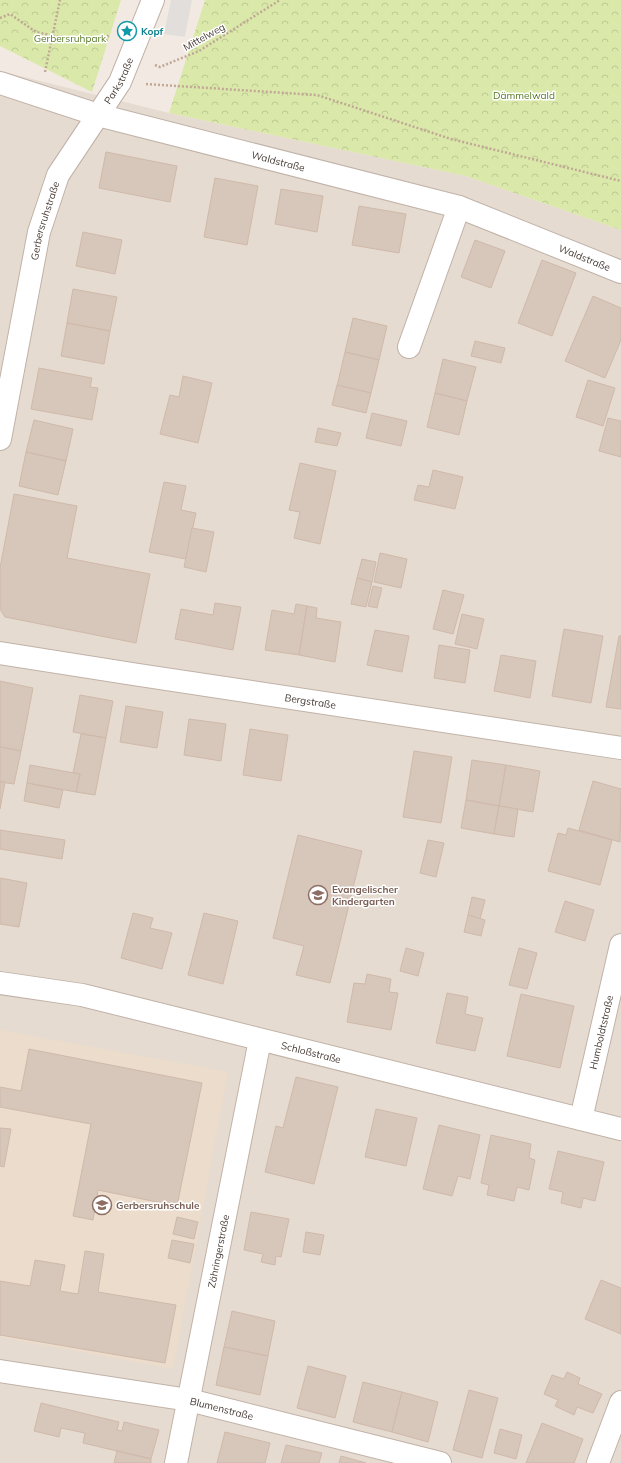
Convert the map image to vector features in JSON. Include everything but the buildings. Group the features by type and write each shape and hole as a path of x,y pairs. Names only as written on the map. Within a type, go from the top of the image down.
{"street":[{"name":"Parkstraße","path":"98,115 120,82 154,0"},
{"path":"0,83 98,115"},
{"name":"Waldstraße","path":"98,115 459,207 621,272"},
{"name":"Gerbersruhstraße","path":"0,439 39,232 58,175 98,115"},
{"path":"409,347 459,207"},
{"name":"Bergstraße","path":"0,653 139,676 621,748"},
{"name":"Humboldtstraße","path":"581,1119 621,945"},
{"name":"Schloßstraße","path":"0,983 82,995 621,1129"},
{"name":"Zähringerstraße","path":"176,1463 260,1040"},
{"name":"Blumenstraße","path":"0,1371 189,1400 440,1463"},
{"path":"598,1463 621,1402"}],"path":[{"path":"45,74 54,36 60,0"},
{"name":"Mittelweg","path":"129,58 160,67 199,51 280,0"},
{"path":"0,18 10,14 36,32 54,36 103,41 115,30"},
{"path":"120,82 317,95 451,139 621,182"}],"shaded area":[{"path":"171,0 192,0 185,37 164,34"},
{"path":"0,71 169,113 466,176 621,230 621,1463 0,1463"},
{"name":"Gerbersruhschule","path":"0,1030 228,1072 173,1369 0,1337"}],"green space":[{"name":"Gerbersruhpark","path":"0,0 121,0 92,92 0,46"},
{"name":"Dämmelwald","path":"205,0 621,0 621,230 466,176 169,113"}],"place":[{"name":"Kopf","path":"127,31"},
{"name":"Evangelischer Kindergarten","path":"318,895"},
{"name":"Gerbersruhschule","path":"102,1205"}]}
